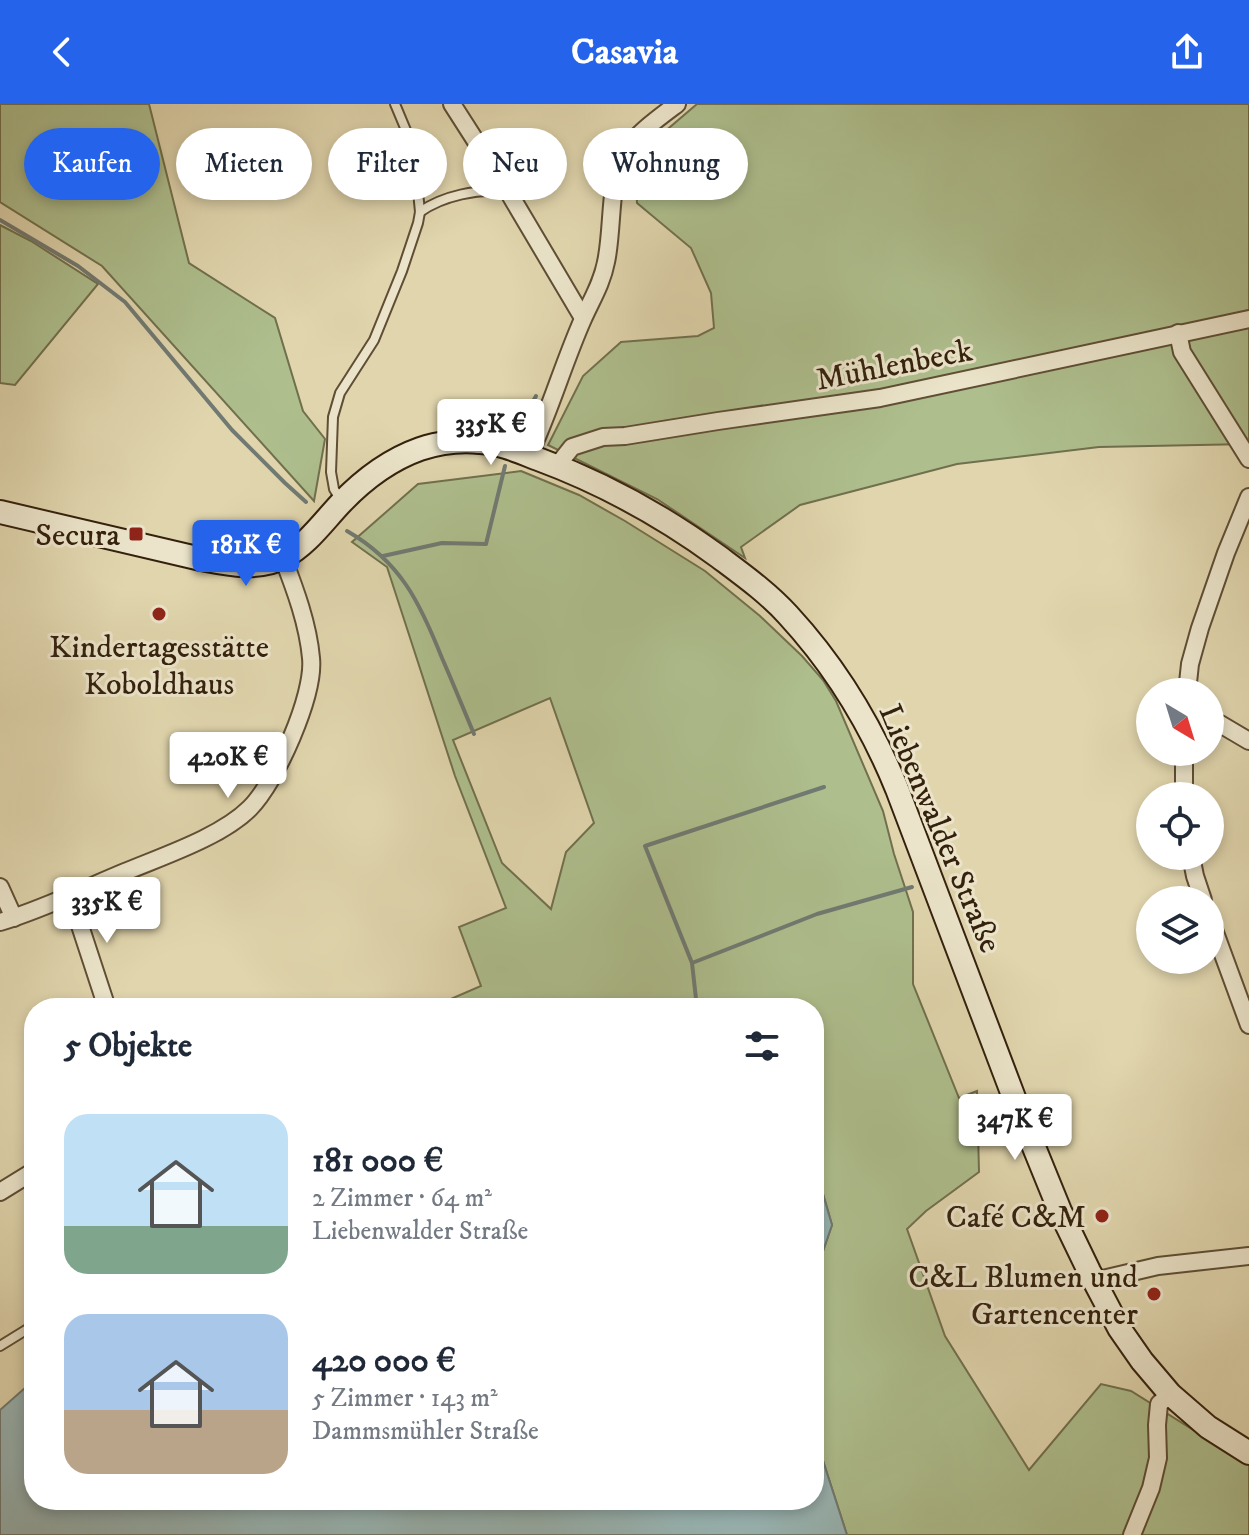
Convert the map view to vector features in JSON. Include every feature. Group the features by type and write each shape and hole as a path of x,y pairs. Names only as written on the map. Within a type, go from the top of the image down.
{"main road":[{"name":"Liebenwalder Straße","path":"0,512 228,564 253,565 283,558 313,534 342,502 391,462 421,449 459,442 482,442 529,455 605,488 668,522 739,572 786,613 833,670 869,728 893,779 1028,1135 1073,1241 1119,1328 1170,1394 1208,1427 1249,1453"}],"street":[{"path":"452,104 467,128"},
{"path":"529,455 583,318 599,288 623,154 637,137 677,104"},
{"path":"513,200 583,318"},
{"name":"Mühlenbeck","path":"557,466 572,447 603,437 880,398 1249,319"},
{"path":"1178,333 1182,352 1249,459"},
{"path":"1188,678 1200,628 1249,497"},
{"path":"0,887 7,920 179,849 226,827 248,810 266,789 293,732 307,691 312,660 306,628 283,558"},
{"path":"1224,726 1249,741"},
{"path":"70,895 104,998"},
{"path":"1224,957 1249,1025"},
{"path":"0,1192 24,1177"},
{"path":"1094,1281 1158,1266 1249,1256"},
{"path":"1132,1535 1151,1488 1158,1458 1159,1404 1170,1394"}],"lane":[{"path":"342,502 334,489 331,472 333,417 340,393 374,340 402,271 420,212 415,161 395,104"},
{"path":"420,212 431,204 463,195"},
{"path":"0,1346 24,1331"}],"green space":[{"path":"0,104 149,104 155,128 24,128 24,200 160,200 160,148 189,263 275,318 303,411 325,439 314,501 102,266 0,202"},
{"path":"697,104 1249,104 1249,444 1099,447 957,464 800,505 741,547 745,558 657,499 548,445 583,376 621,342 698,336 714,328 711,293 691,248 637,200 748,200 748,128 669,128"},
{"path":"0,225 98,284 15,385 0,383"},
{"path":"521,471 579,495 705,571 760,616 802,656 836,701 883,811 913,912 913,984 959,1098 977,1091 979,1172 907,1229 945,1336 1029,1470 1101,1384 1131,1391 1249,1465 1249,1535 847,1535 824,1464 824,1248 832,1225 824,1197 824,998 453,998 481,986 459,927 506,908 455,776 387,567 352,542 418,484","holes":["550,698 594,823 566,852 551,909 502,863 453,740"]}],"water":[{"path":"824,1197 832,1225 824,1248"},
{"path":"24,1389 24,1510 824,1510 824,1464 847,1535 0,1535 0,1410"}],"waterway":[{"path":"0,220 78,266 125,302 232,430 306,502"},
{"path":"519,433 536,396"},
{"path":"383,556 442,543 486,544 505,466"},
{"path":"347,531 382,556 417,602 474,734"},
{"path":"692,963 645,846 824,787"},
{"path":"696,998 692,963 817,914 912,887"}],"place":[{"name":"Secura","path":"136,534"},
{"name":"Kindertagesstätte Koboldhaus","path":"159,614"},
{"name":"Café C&M","path":"1102,1216"},
{"name":"C&L Blumen und Gartencenter","path":"1154,1294"}]}
